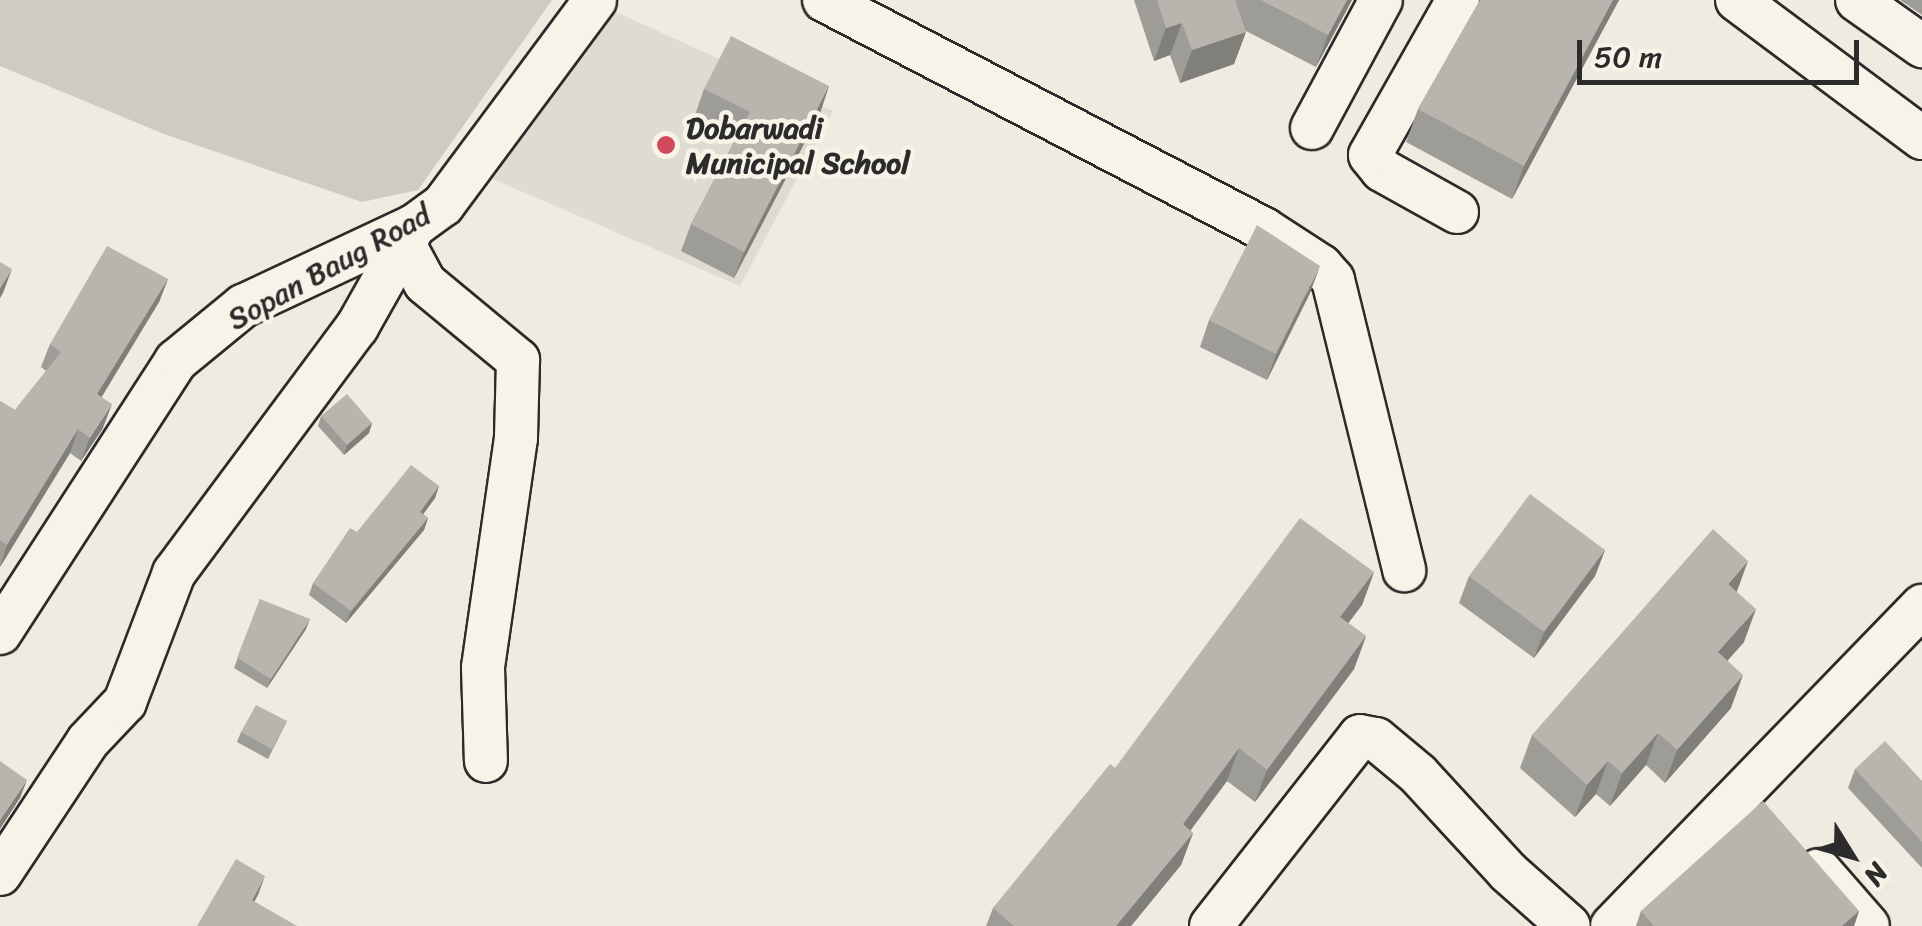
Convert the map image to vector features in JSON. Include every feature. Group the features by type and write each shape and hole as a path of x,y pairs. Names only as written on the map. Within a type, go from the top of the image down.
{"street":[{"name":"Sopan Baug Road","path":"0,633 176,361 243,306 409,236 443,205 595,0"},
{"path":"824,0 1264,229 1321,266 1334,280 1404,570"},
{"path":"1312,128 1380,0"},
{"path":"1457,212 1382,170 1370,156 1458,0"},
{"path":"1738,0 1922,138"},
{"path":"1857,0 1922,46"},
{"path":"409,236 425,283 518,360 516,438 483,668 486,761"},
{"path":"0,874 88,740 125,702 174,573 357,327 409,236"},
{"path":"1612,926 1770,815 1922,606"},
{"path":"1211,926 1360,736 1376,739 1418,774 1508,872 1569,926"},
{"path":"1770,815 1868,926"}],"shaded area":[{"path":"0,0 552,0 418,190 362,202 164,134 0,66"},
{"name":"Dobarwadi Municipal School","path":"614,11 833,111 740,286 493,179"}],"building":[{"path":"1157,0 1235,0 1246,32 1192,50 1182,23 1166,28"},
{"path":"1261,0 1347,0 1328,35"},
{"path":"1480,0 1613,0 1524,166 1418,109"},
{"path":"731,36 829,86 744,252 691,224 750,112 704,89"},
{"path":"1257,225 1320,266 1276,354 1209,320"},
{"path":"107,246 168,279 97,394 112,404 90,438 78,429 7,545 0,540 0,401 15,410 61,352 50,344"},
{"path":"0,262 12,269 0,288"},
{"path":"347,394 372,423 347,445 321,416"},
{"path":"411,465 439,486 420,512 428,518 351,611 313,583 350,528 357,532"},
{"path":"1530,494 1605,550 1544,632 1469,576"},
{"path":"1300,518 1374,572 1340,617 1366,636 1267,770 1239,748 1183,824 1193,833 1116,926 1014,926 993,908 1110,764 1115,768"},
{"path":"1713,529 1748,561 1728,584 1756,609 1718,652 1743,675 1677,750 1658,733 1622,773 1608,761 1587,785 1532,735"},
{"path":"260,599 310,619 271,679 237,658"},
{"path":"256,705 287,721 272,749 241,732"},
{"path":"1885,741 1922,781 1922,842 1855,769"},
{"path":"0,761 27,780 0,820"},
{"path":"1763,801 1859,911 1842,926 1654,926 1641,911"},
{"path":"236,859 265,876 252,900 297,926 197,926"}],"place":[{"name":"Dobarwadi Municipal School","path":"666,145"}]}
